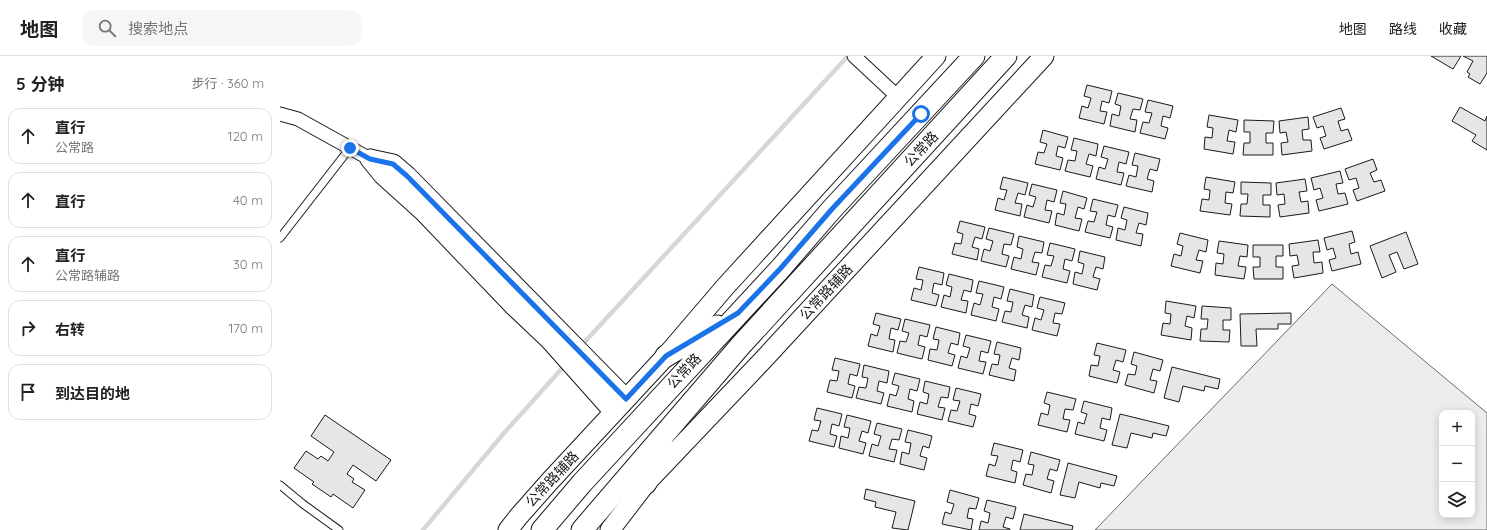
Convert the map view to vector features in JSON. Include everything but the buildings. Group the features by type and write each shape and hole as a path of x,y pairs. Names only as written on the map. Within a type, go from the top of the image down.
{"main road":[{"name":"公常路辅路","path":"508,530 519,516 666,356 725,287 936,56"},
{"name":"公常路","path":"542,530 587,477 780,269 832,209 974,56"},
{"name":"公常路","path":"582,530 741,345 1006,56"},
{"name":"公常路辅路","path":"610,530 646,483 763,360 1044,56"},
{"path":"370,159 393,164 407,176 620,405"},
{"path":"666,356 738,313"},
{"path":"646,483 674,422"}],"street":[{"path":"854,56 898,97"},
{"path":"280,114 298,119 370,159"}],"lane":[{"path":"280,238 350,148"},
{"path":"280,485 339,530"}],"shaded area":[{"path":"1332,284 1487,413 1487,530 1095,530"}],"waterway":[{"path":"580,347 848,56"},
{"path":"423,530 504,433 565,365"}],"route":[{"path":"350,148 370,159 393,164 407,176 559,329 626,399 666,356 738,313 780,269 832,209 921,114"}]}
